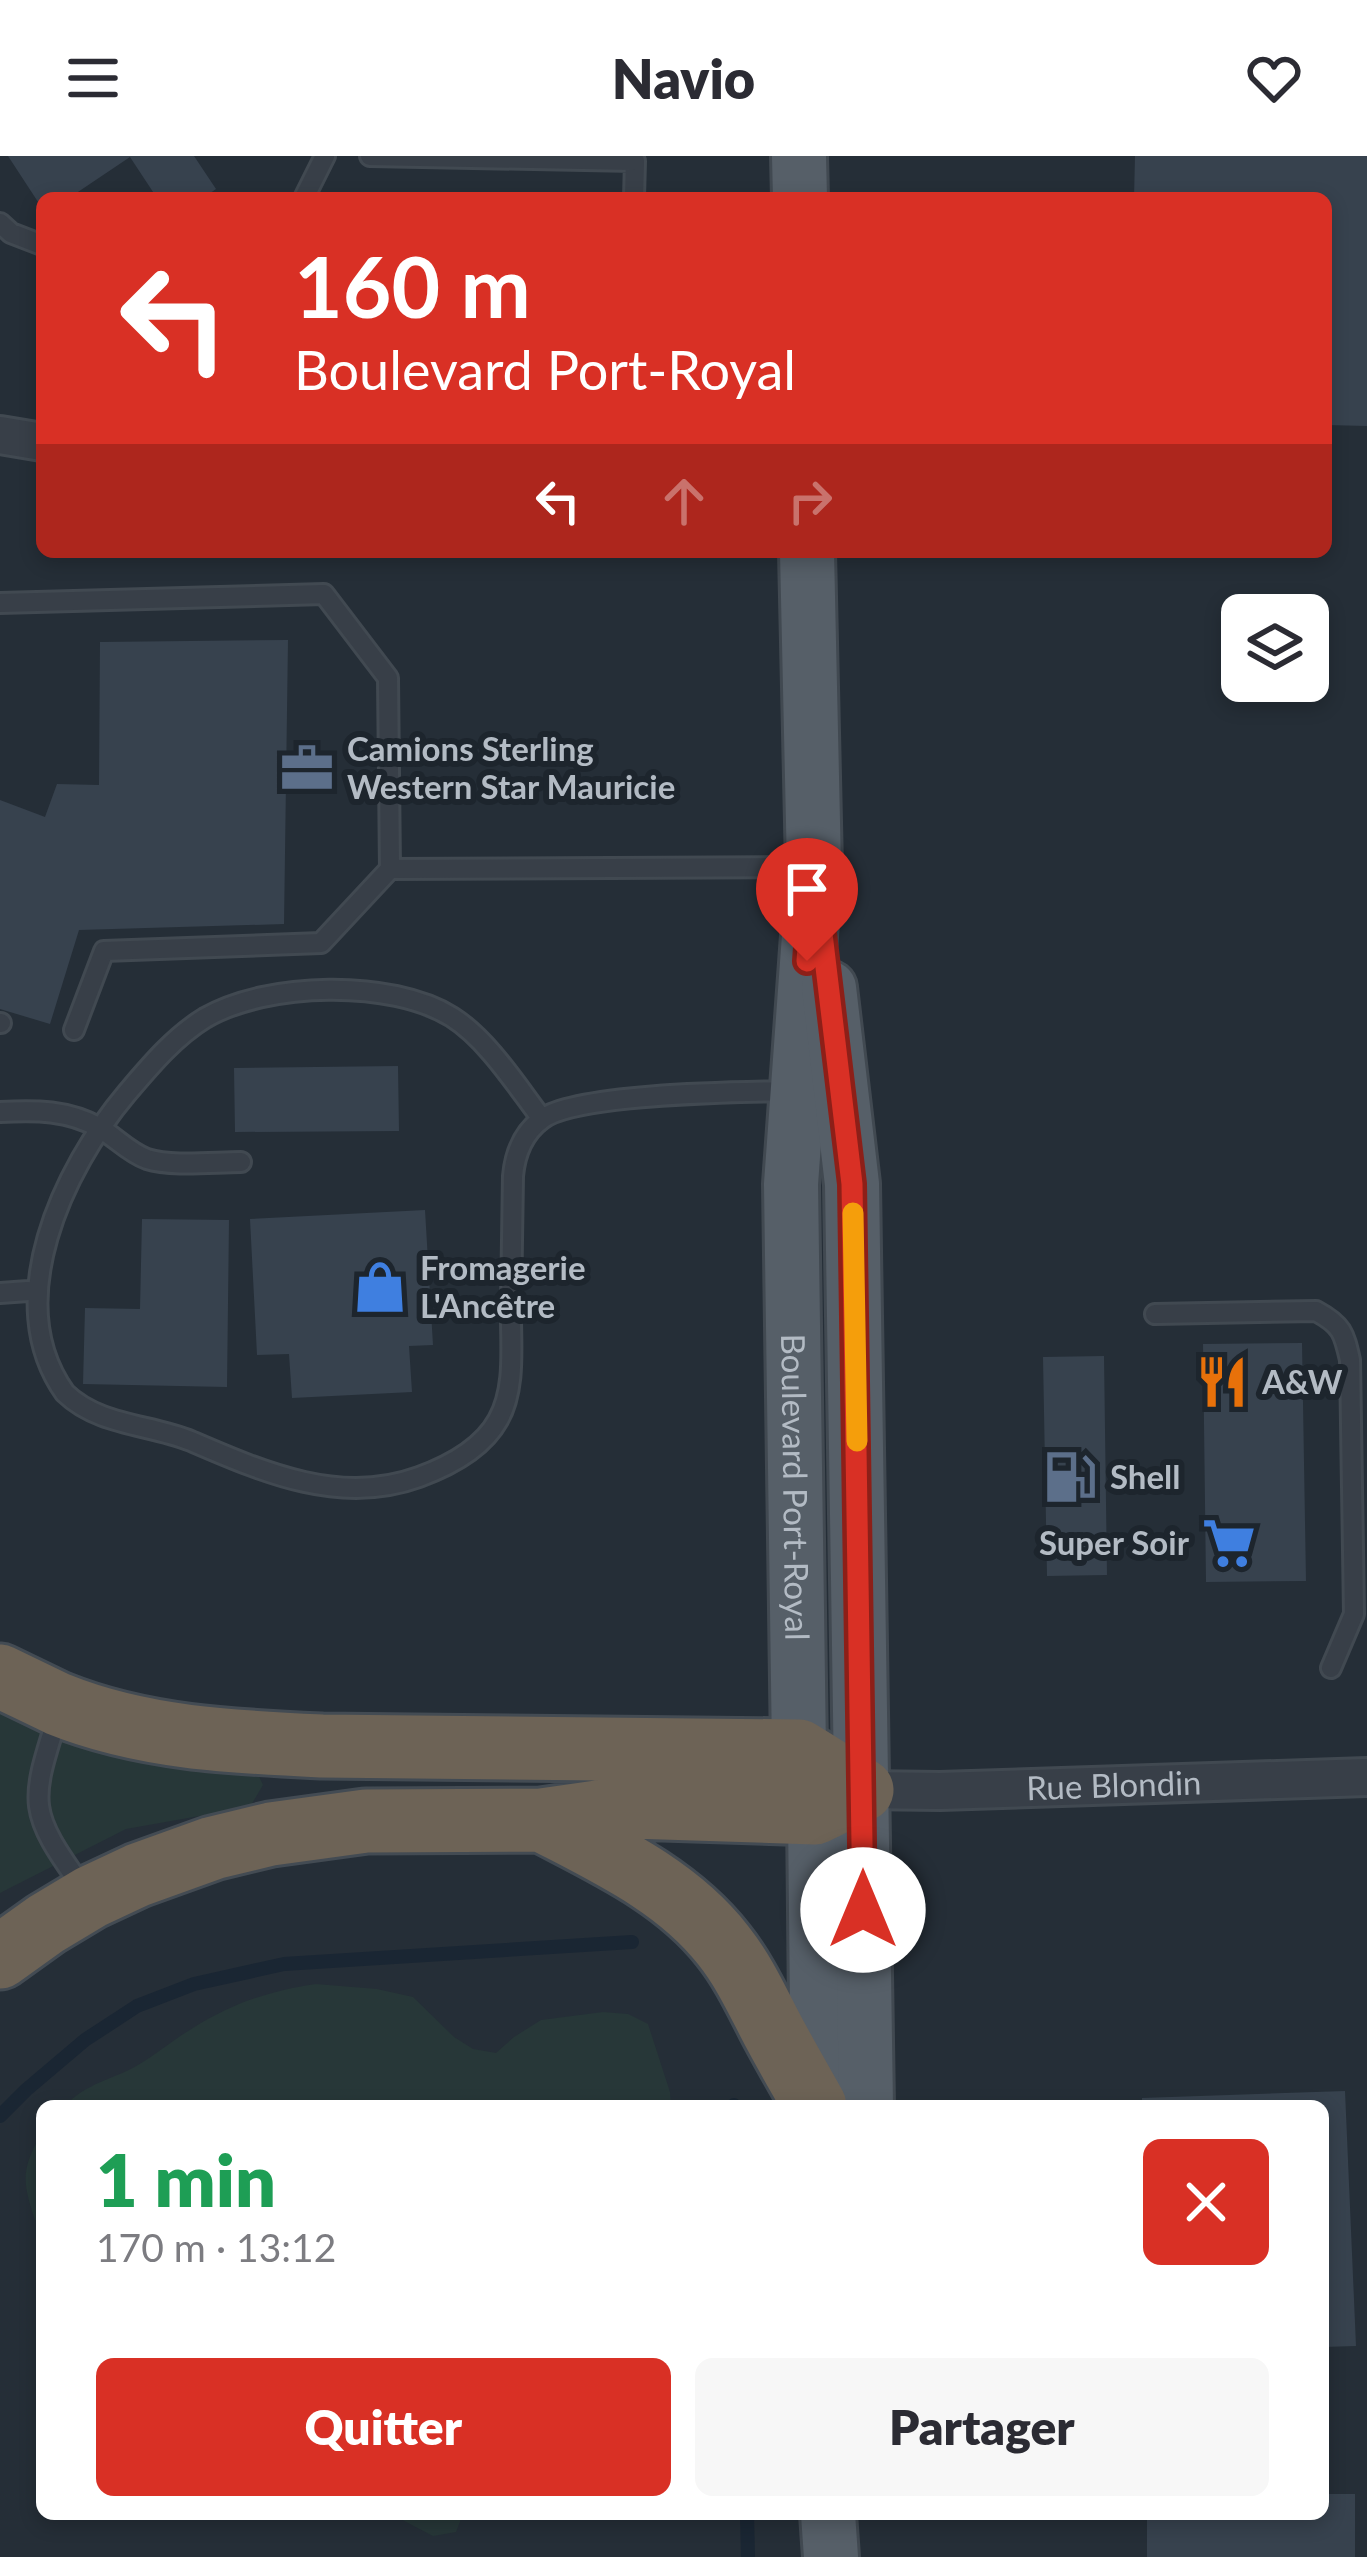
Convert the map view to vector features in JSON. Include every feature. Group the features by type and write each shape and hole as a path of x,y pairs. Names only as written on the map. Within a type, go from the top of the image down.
{"highway":[{"path":"0,1676 61,1705 144,1729 247,1743 799,1751 839,1802"},
{"path":"0,1957 91,1898 158,1867 271,1834 366,1822 542,1820 632,1807 839,1802"},
{"path":"542,1820 627,1864 704,1923 744,1975 814,2100"}],"main road":[{"path":"799,156 800,192"},
{"name":"Boulevard Port-Royal","path":"807,558 820,1091 852,1184 839,1802 817,2100"},
{"name":"Boulevard Port-Royal","path":"799,1751 791,1184 820,1091"},
{"name":"Boulevard Port-Royal","path":"839,1802 865,2100"},
{"path":"828,2520 831,2557"},
{"path":"859,2557 861,2520"}],"street":[{"path":"0,435 36,441"},
{"name":"Rue Blondin","path":"839,1802 940,1791 1367,1777"}],"lane":[{"path":"307,192 326,156"},
{"path":"370,156 635,161 634,192"},
{"path":"0,223 36,242"},
{"path":"0,603 324,594 388,678 390,869 321,943 104,951 74,1030"},
{"path":"390,869 814,867"},
{"path":"542,1118 481,1042 446,1014 411,999 313,992 240,1003 203,1019 151,1065 100,1128 42,1224 28,1291 41,1359 63,1391 90,1411 175,1435 256,1469 307,1484 377,1487 419,1477 454,1462 481,1442 505,1406 513,1176 518,1150 542,1118 593,1103 727,1092 820,1091"},
{"path":"0,1112 58,1112 100,1128 160,1162 241,1162"},
{"path":"0,1293 28,1291"},
{"path":"1155,1314 1316,1311 1344,1333 1350,1360 1354,1615 1331,1668"},
{"path":"61,1705 38,1782 37,1809 54,1844 91,1898"}],"shaded area":[{"path":"0,1705 256,1770 263,1785 250,1807 126,1829 0,1893"},
{"path":"316,1984 413,1997 454,2037 473,2049 496,2053 541,2020 603,2012 628,2014 648,2024 671,2100 72,2100 222,2012 267,1994"},
{"path":"36,2144 36,2220 26,2175"},
{"path":"402,2520 461,2520 456,2532 433,2536"}],"building":[{"path":"8,156 194,156 216,189 153,192 130,157 78,192 36,192 36,199"},
{"path":"1135,156 1367,156 1367,426 1332,425 1332,192 1134,192"},
{"path":"288,640 284,924 79,930 50,1024 0,1009 0,800 45,817 57,784 99,785 100,642"},
{"path":"398,1066 399,1131 235,1132 234,1068"},
{"path":"425,1210 433,1345 409,1346 412,1392 292,1398 289,1354 257,1355 250,1219"},
{"path":"142,1219 229,1220 227,1387 83,1384 85,1308 140,1309"},
{"path":"1302,1343 1306,1581 1206,1582 1203,1344"},
{"path":"1104,1356 1107,1575 1047,1576 1043,1357"},
{"path":"1345,2091 1356,2346 1329,2347 1329,2100 1142,2098"},
{"path":"1329,2494 1355,2494 1355,2557 1147,2557 1147,2520 1329,2520"}],"waterway":[{"path":"0,2116 85,2040 137,2006 194,1984 284,1964 632,1942"},
{"path":"747,2520 748,2557"}],"slow traffic":[{"path":"853,1213 857,1441"}],"place":[{"name":"Camions Sterling Western Star Mauricie","path":"307,768"},
{"name":"Fromagerie L'Ancêtre","path":"380,1287"},
{"name":"A&W","path":"1222,1382"},
{"name":"Shell","path":"1070,1477"},
{"name":"Super Soir","path":"1229,1543"}],"route":[{"path":"807,961 814,867 852,1184 863,1910"}]}
